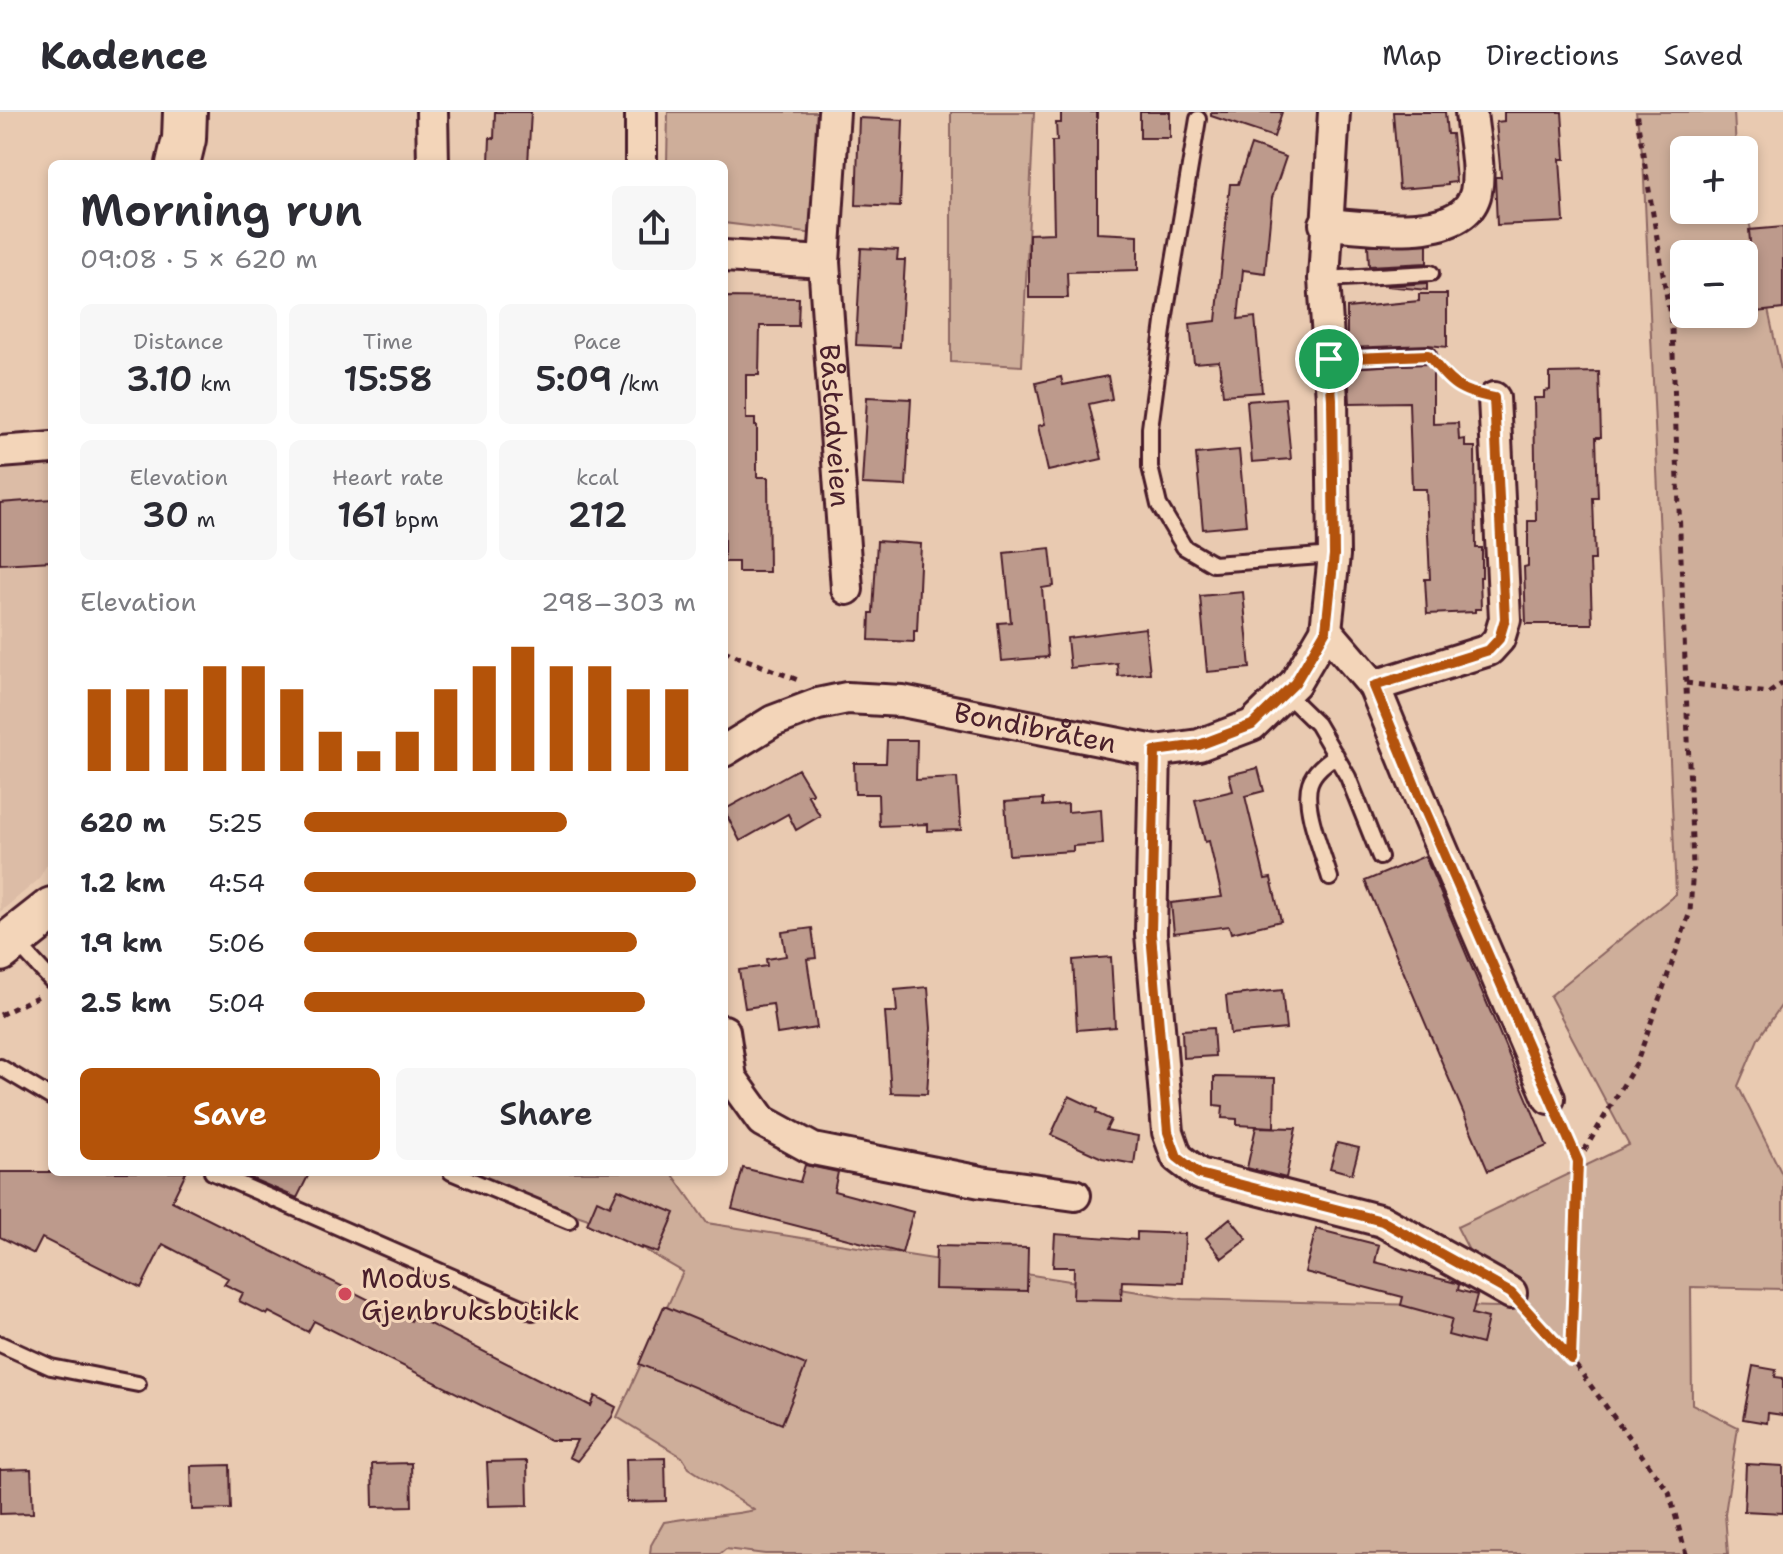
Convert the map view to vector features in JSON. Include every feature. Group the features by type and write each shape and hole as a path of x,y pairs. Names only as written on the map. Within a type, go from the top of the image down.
{"street":[{"path":"179,160 185,112"},
{"path":"432,112 433,160"},
{"path":"641,112 641,160"},
{"name":"Båstadveien","path":"834,112 824,262 847,589"},
{"path":"1325,224 1402,228 1435,226 1464,213 1472,204 1477,178 1471,112"},
{"name":"Bondibråten","path":"728,749 773,721 818,704 847,698 902,701 1155,751 1199,745 1252,725 1295,683 1326,630 1334,555 1332,399 1324,279 1333,126"},
{"path":"728,256 824,262"},
{"path":"1374,686 1489,650 1499,639 1505,619 1494,398"},
{"path":"0,452 48,448"},
{"path":"1326,630 1374,686 1549,1098"},
{"path":"1155,751 1151,934 1168,1132 1177,1157 1199,1174 1382,1221 1511,1293"},
{"path":"7,944 48,912"},
{"path":"728,1058 731,1078 762,1121 813,1149 981,1182 1075,1195"}],"lane":[{"path":"1198,119 1165,315 1150,428 1150,467 1159,505 1184,547 1213,564 1334,555"},
{"path":"1324,279 1431,273"},
{"path":"1329,359 1428,355"},
{"path":"1285,693 1317,724 1336,755 1380,857"},
{"path":"1330,878 1308,800 1309,784 1317,771 1336,755"},
{"path":"7,944 48,977"},
{"path":"0,1067 48,1096"},
{"path":"221,1176 533,1312"},
{"path":"461,1176 569,1221"},
{"path":"0,1344 51,1367 138,1384"}],"path":[{"path":"1578,1161 1637,1062 1690,912 1693,866 1672,328 1636,112"},
{"path":"1428,355 1447,379 1465,392 1494,398"},
{"path":"728,653 847,698"},
{"path":"1686,683 1769,693 1783,683"},
{"path":"0,1015 48,992"},
{"path":"1549,1098 1578,1161 1571,1359"},
{"path":"1511,1293 1571,1359 1669,1492 1686,1554"}],"shaded area":[{"path":"668,112 823,112 815,234 728,223 728,160 667,160"},
{"path":"951,112 1034,112 1022,366 951,362"},
{"path":"1636,112 1734,112 1735,136 1670,136 1670,224 1750,224 1753,240 1670,240 1670,328 1758,328 1758,263 1783,379 1783,1003 1758,1039 1738,1086 1783,1176 1783,1289 1691,1287 1692,1404 1738,1427 1725,1514 1728,1554 765,1554 726,1549 720,1554 650,1554 651,1545 664,1522 754,1510 689,1468 682,1457 617,1417 683,1272 597,1222 462,1176 674,1176 707,1223 1183,1299 1498,1307 1457,1227 1629,1145 1550,996 1676,894 1643,157"},
{"path":"48,446 48,863 38,880 0,912 0,450"}],"building":[{"path":"495,112 531,112 528,160 489,160 490,138 494,139"},
{"path":"1061,112 1097,112 1097,233 1138,235 1138,270 1067,272 1068,298 1029,298 1029,234 1054,233 1052,141 1057,141 1056,123 1061,123"},
{"path":"1140,112 1170,112 1170,138 1140,138"},
{"path":"1211,112 1282,112 1274,137 1211,116"},
{"path":"1393,112 1445,112 1447,134 1452,134 1456,182 1399,189"},
{"path":"1504,112 1562,112 1565,159 1560,159 1564,222 1497,225 1495,177 1501,177 1496,122 1504,121"},
{"path":"859,118 903,120 900,207 856,205"},
{"path":"1251,145 1286,157 1272,198 1265,273 1243,270 1238,319 1255,317 1262,392 1223,395 1219,361 1194,363 1190,324 1216,321 1230,184 1238,184"},
{"path":"1783,227 1783,309 1758,312 1758,240 1750,240 1749,230"},
{"path":"1427,244 1427,263 1369,266 1368,245"},
{"path":"861,248 898,250 897,260 905,260 900,347 856,345"},
{"path":"1427,283 1427,290 1386,286"},
{"path":"1419,294 1447,294 1447,347 1347,348 1347,308 1419,301"},
{"path":"728,297 799,298 798,326 760,326 759,375 746,375 746,419 755,419 757,426 757,477 768,477 769,572 738,572 738,562 728,562"},
{"path":"1433,363 1433,424 1458,423 1459,440 1465,439 1465,447 1475,447 1476,548 1482,548 1482,577 1481,609 1475,609 1475,612 1427,614 1425,579 1430,579 1426,489 1412,489 1409,402 1350,403 1348,368"},
{"path":"1599,372 1601,437 1596,437 1598,498 1593,498 1595,560 1590,560 1592,624 1526,624 1524,567 1528,566 1528,521 1536,521 1534,398 1544,398 1544,391 1550,390 1550,373"},
{"path":"1108,376 1112,399 1089,404 1102,459 1048,471 1038,426 1045,424 1036,383 1061,377 1063,385"},
{"path":"867,397 911,399 906,486 862,484"},
{"path":"1285,398 1291,459 1252,462 1247,401"},
{"path":"1239,450 1246,525 1203,529 1196,454"},
{"path":"48,499 48,561 0,564 0,503"},
{"path":"877,541 921,544 914,642 869,640"},
{"path":"1050,548 1054,586 1042,588 1048,657 1002,661 998,623 1011,622 1004,553"},
{"path":"1243,592 1250,668 1207,672 1200,596"},
{"path":"1145,628 1150,673 1118,676 1117,663 1070,668 1067,638"},
{"path":"887,740 917,740 916,780 957,778 961,830 928,831 928,824 879,826 878,794 855,794 854,763 886,763"},
{"path":"1258,768 1264,791 1245,796 1265,879 1271,878 1281,921 1231,933 1229,926 1174,933 1171,903 1222,897 1209,841 1205,842 1195,800 1233,791 1229,775"},
{"path":"798,769 813,794 807,794 820,816 796,830 788,814 740,841 728,818 728,808"},
{"path":"1043,799 1043,806 1068,804 1068,812 1101,809 1103,844 1073,846 1073,851 1009,855 1005,802"},
{"path":"1425,856 1547,1146 1488,1171 1365,881"},
{"path":"812,928 816,958 807,959 817,1028 777,1034 773,1004 745,1008 739,970 767,966 766,959 786,956 782,932"},
{"path":"1111,957 1115,1027 1077,1030 1073,960"},
{"path":"928,987 931,1028 927,1094 891,1093 885,1012 897,1012 895,990"},
{"path":"1282,990 1286,1029 1230,1034 1226,996"},
{"path":"1213,1028 1215,1056 1183,1058 1182,1030"},
{"path":"1214,1077 1275,1078 1274,1127 1237,1125 1237,1119 1222,1118 1223,1106 1214,1105"},
{"path":"1069,1096 1097,1109 1096,1113 1111,1120 1106,1130 1138,1136 1134,1164 1102,1158 1051,1135"},
{"path":"1256,1127 1296,1128 1286,1178 1247,1168"},
{"path":"1337,1143 1359,1148 1352,1174 1330,1168"},
{"path":"805,1165 838,1172 834,1191 913,1212 902,1253 732,1209 743,1168 800,1182"},
{"path":"0,1172 48,1172 48,1176 184,1176 172,1201 411,1321 414,1316 591,1406 595,1396 616,1407 612,1417 577,1461 569,1457 577,1440 550,1440 314,1321 308,1332 269,1312 267,1315 239,1301 243,1293 224,1284 228,1278 163,1244 141,1288 42,1238 34,1254 0,1237"},
{"path":"246,1176 308,1176 297,1198"},
{"path":"618,1189 675,1213 658,1253 641,1249 587,1224 597,1200 610,1206"},
{"path":"1230,1218 1247,1239 1222,1258 1206,1238"},
{"path":"1316,1229 1379,1245 1375,1262 1456,1283 1458,1290 1477,1295 1472,1314 1488,1318 1482,1344 1448,1335 1452,1319 1401,1305 1403,1297 1305,1272"},
{"path":"1137,1232 1185,1234 1183,1283 1122,1281 1121,1300 1073,1299 1074,1267 1053,1267 1055,1234 1137,1240"},
{"path":"936,1246 1028,1248 1027,1291 935,1289"},
{"path":"664,1306 806,1365 782,1424 639,1364"},
{"path":"1753,1366 1776,1370 1775,1377 1783,1378 1783,1415 1768,1413 1767,1423 1743,1419"},
{"path":"665,1458 666,1501 627,1502 626,1459"},
{"path":"527,1461 528,1505 489,1506 487,1462"},
{"path":"411,1463 412,1506 373,1507 372,1464"},
{"path":"1746,1464 1783,1466 1783,1513 1744,1511"},
{"path":"230,1465 231,1509 192,1510 191,1466"},
{"path":"31,1469 33,1513 0,1514 0,1470"}],"place":[{"name":"Modus Gjenbruksbutikk","path":"345,1294"}],"route":[{"path":"1428,355 1447,379 1465,392 1494,398 1505,619 1499,639 1489,650 1374,686 1578,1161 1571,1359 1511,1293 1382,1221 1199,1174 1177,1157 1168,1132 1151,934 1155,751 1199,745 1252,725 1295,683 1326,630 1334,555 1329,359 1428,355"}]}
